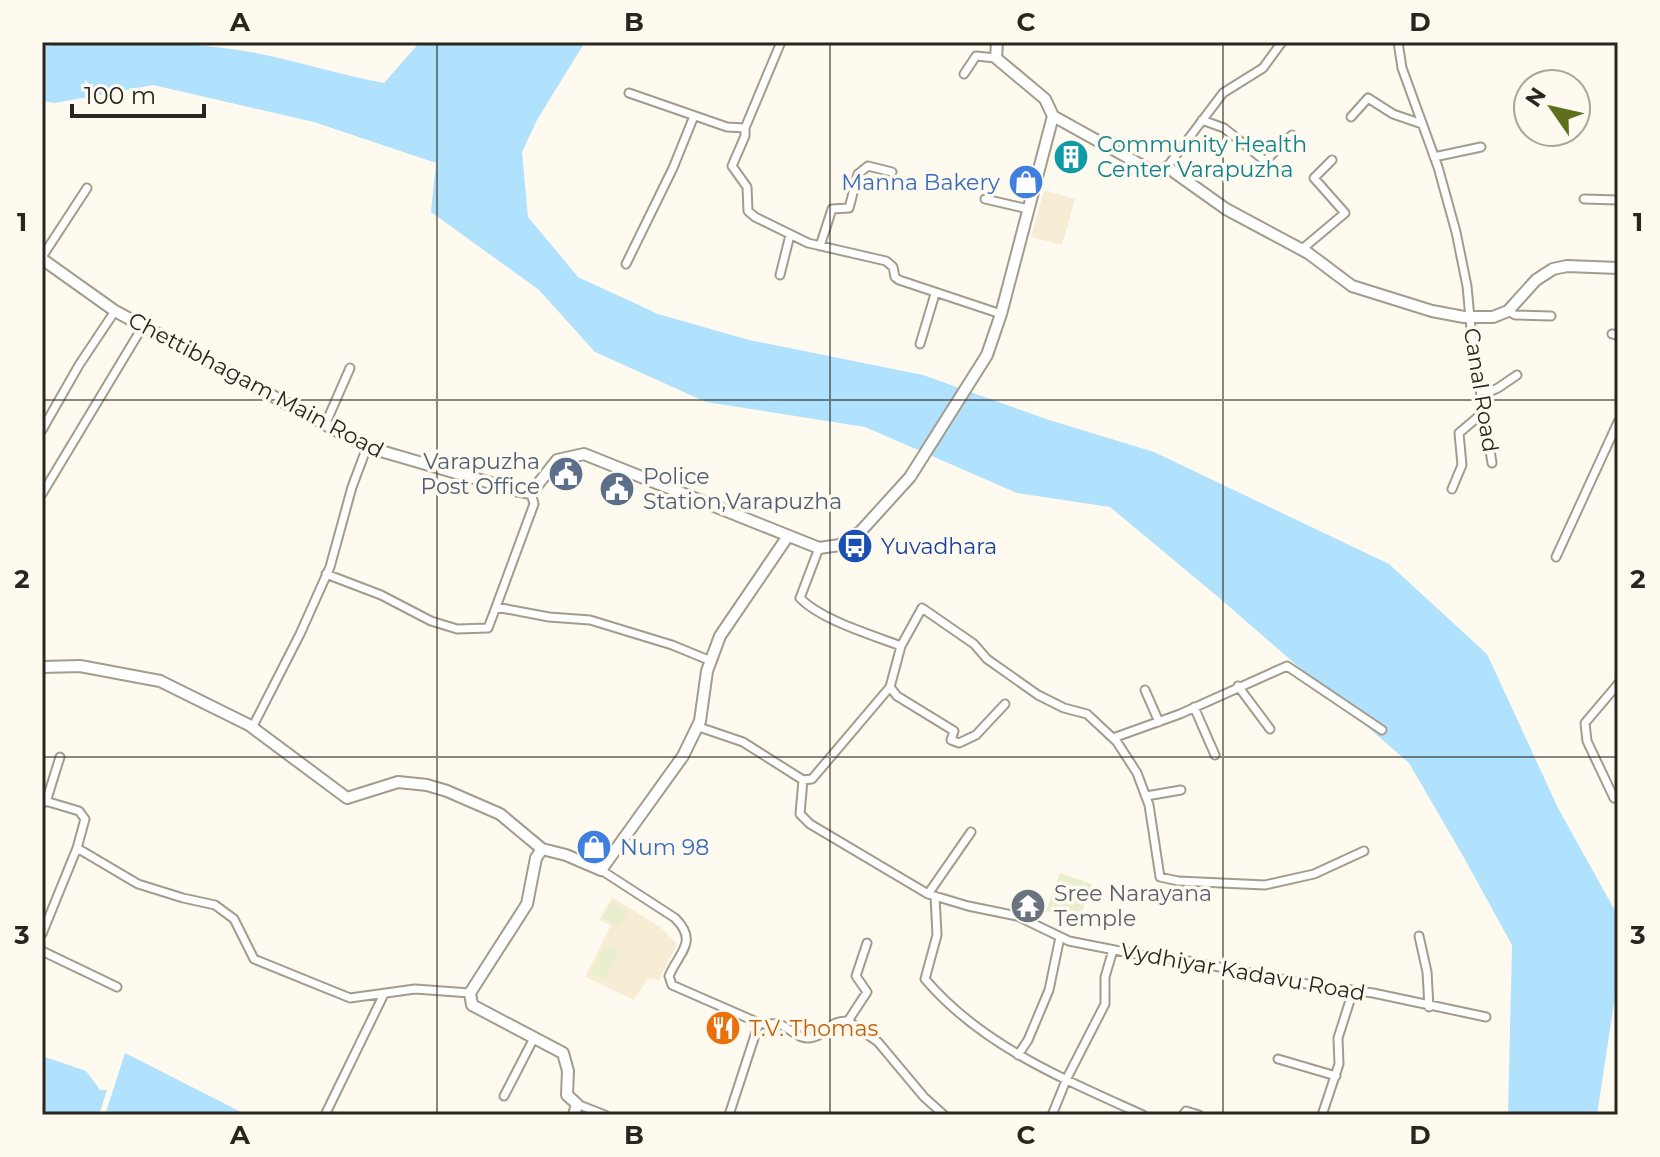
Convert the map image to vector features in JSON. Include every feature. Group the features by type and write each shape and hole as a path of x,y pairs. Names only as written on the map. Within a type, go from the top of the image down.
{"street":[{"path":"781,42 732,166 747,187 748,211 790,235 820,246 886,261 899,280 1001,314"},
{"path":"996,58 997,42"},
{"path":"964,74 976,56 996,58 1045,99 1053,116 1159,173 1167,167 1223,93 1263,68 1282,42"},
{"name":"Canal Road","path":"1398,42 1402,68 1434,157 1456,232 1467,286 1492,463"},
{"path":"629,93 727,127 745,128"},
{"path":"1351,117 1368,98 1393,114 1422,124"},
{"path":"626,264 673,168 694,116"},
{"path":"326,574 381,595 431,621 457,629 488,628 534,504 531,493 557,460 584,454 776,528 819,548 840,545 861,531 910,477 987,355 1001,314 1053,116"},
{"path":"1202,120 1224,128 1265,161 1292,135"},
{"path":"1434,157 1481,147"},
{"path":"1301,250 1345,213 1314,178 1332,160"},
{"path":"820,246 832,209 849,208 858,174 868,166 892,172"},
{"path":"1167,167 1226,209 1301,250 1363,292 1432,311 1493,317 1508,311 1536,280 1553,269 1567,266 1618,268"},
{"path":"42,258 87,188"},
{"path":"985,199 1028,209"},
{"path":"1584,199 1618,200"},
{"path":"780,275 790,235"},
{"name":"Chettibhagam Main Road","path":"42,258 115,311 367,447 411,462 531,493"},
{"path":"920,344 935,294"},
{"path":"42,430 79,365 115,311"},
{"path":"1508,311 1515,315 1551,316"},
{"path":"42,494 143,326"},
{"path":"325,425 350,368"},
{"path":"1482,395 1517,375"},
{"path":"1452,489 1462,465 1459,433 1485,411"},
{"path":"1556,557 1618,422"},
{"path":"252,728 300,634 326,574 367,447"},
{"path":"601,870 683,756 700,721 711,661 720,636 788,536"},
{"path":"819,548 800,598 806,605 847,625 901,646"},
{"path":"496,607 549,617 590,620 672,645 711,661"},
{"path":"696,726 743,742 803,780 812,779 890,687 901,646 922,608 1038,695 1064,708 1087,714 1113,738 1137,773 1146,796 1160,877 1178,881 1265,885 1314,874 1364,851"},
{"path":"42,667 80,666 160,681 252,728 347,798 398,782 427,785 500,814 542,849 601,870 675,918 685,928 688,942 669,976 672,985 759,1023 780,1024 788,1032 803,1038 814,1038 829,1025 848,1021 867,992 856,976 867,943"},
{"path":"1113,738 1159,722 1287,666 1382,730"},
{"path":"1614,798 1587,741 1585,723 1618,684"},
{"path":"1238,686 1270,729"},
{"path":"890,687 897,696 954,731 951,740 959,743 976,735 1005,704"},
{"path":"1145,690 1159,722"},
{"path":"1194,707 1215,755"},
{"path":"42,934 77,848 85,819 83,815 44,801 60,757"},
{"name":"Vydhiyar Kadavu Road","path":"803,780 800,814 810,824 932,895 1017,916 1060,937 1113,950 1486,1017"},
{"path":"1146,796 1181,790"},
{"path":"971,832 932,895 937,935 925,979 963,1019 1018,1055 1143,1115"},
{"path":"77,848 138,884 215,905 234,919 254,959 350,998 425,989 470,993"},
{"path":"542,849 536,858 527,904 470,993 472,1005 563,1053 568,1071 567,1095 576,1109 605,1115"},
{"path":"1419,936 1427,972 1429,1007"},
{"path":"1018,1055 1028,1040 1049,990 1060,937"},
{"path":"1052,1115 1067,1078 1105,1004 1105,977 1113,950"},
{"path":"42,951 117,987"},
{"path":"1322,1115 1339,1064 1338,1038 1353,991"},
{"path":"325,1115 384,994"},
{"path":"848,1021 878,1042 924,1097 944,1115"},
{"path":"729,1115 759,1023"},
{"path":"504,1096 534,1038"},
{"path":"1278,1059 1336,1076"},
{"path":"1183,1115 1186,1111 1199,1115"}],"shaded area":[{"path":"1044,190 1075,199 1062,245 1031,237"},
{"path":"612,897 659,926 677,944 659,980 648,978 634,1000 585,977 611,925 599,920"}],"green space":[{"path":"1060,873 1092,884 1078,923 1046,911"},
{"path":"612,901 628,911 619,927 602,918"},
{"path":"606,944 620,950 604,980 591,973"}],"water":[{"path":"73,42 159,43 224,48 384,83 420,42 585,42 537,120 522,152 528,217 578,277 658,314 749,340 923,375 1046,419 1154,452 1389,564 1487,654 1558,808 1618,916 1618,976 1597,1115 1508,1115 1512,945 1409,763 1110,507 1017,493 865,427 706,402 595,352 539,290 431,212 436,163 314,122 153,85 55,103 42,101 42,47"},
{"path":"125,1053 247,1115 105,1115"},
{"path":"42,1056 86,1071 100,1090 107,1090 99,1115 42,1115"}],"place":[{"name":"Community Health Center Varapuzha","path":"1071,157"},
{"name":"Manna Bakery","path":"1026,182"},
{"name":"Varapuzha Post Office","path":"566,474"},
{"name":"Police Station,Varapuzha","path":"617,489"},
{"name":"Yuvadhara","path":"855,546"},
{"name":"Num 98","path":"594,847"},
{"name":"Sree Narayana Temple","path":"1028,906"},
{"name":"T.V. Thomas","path":"723,1028"}]}
